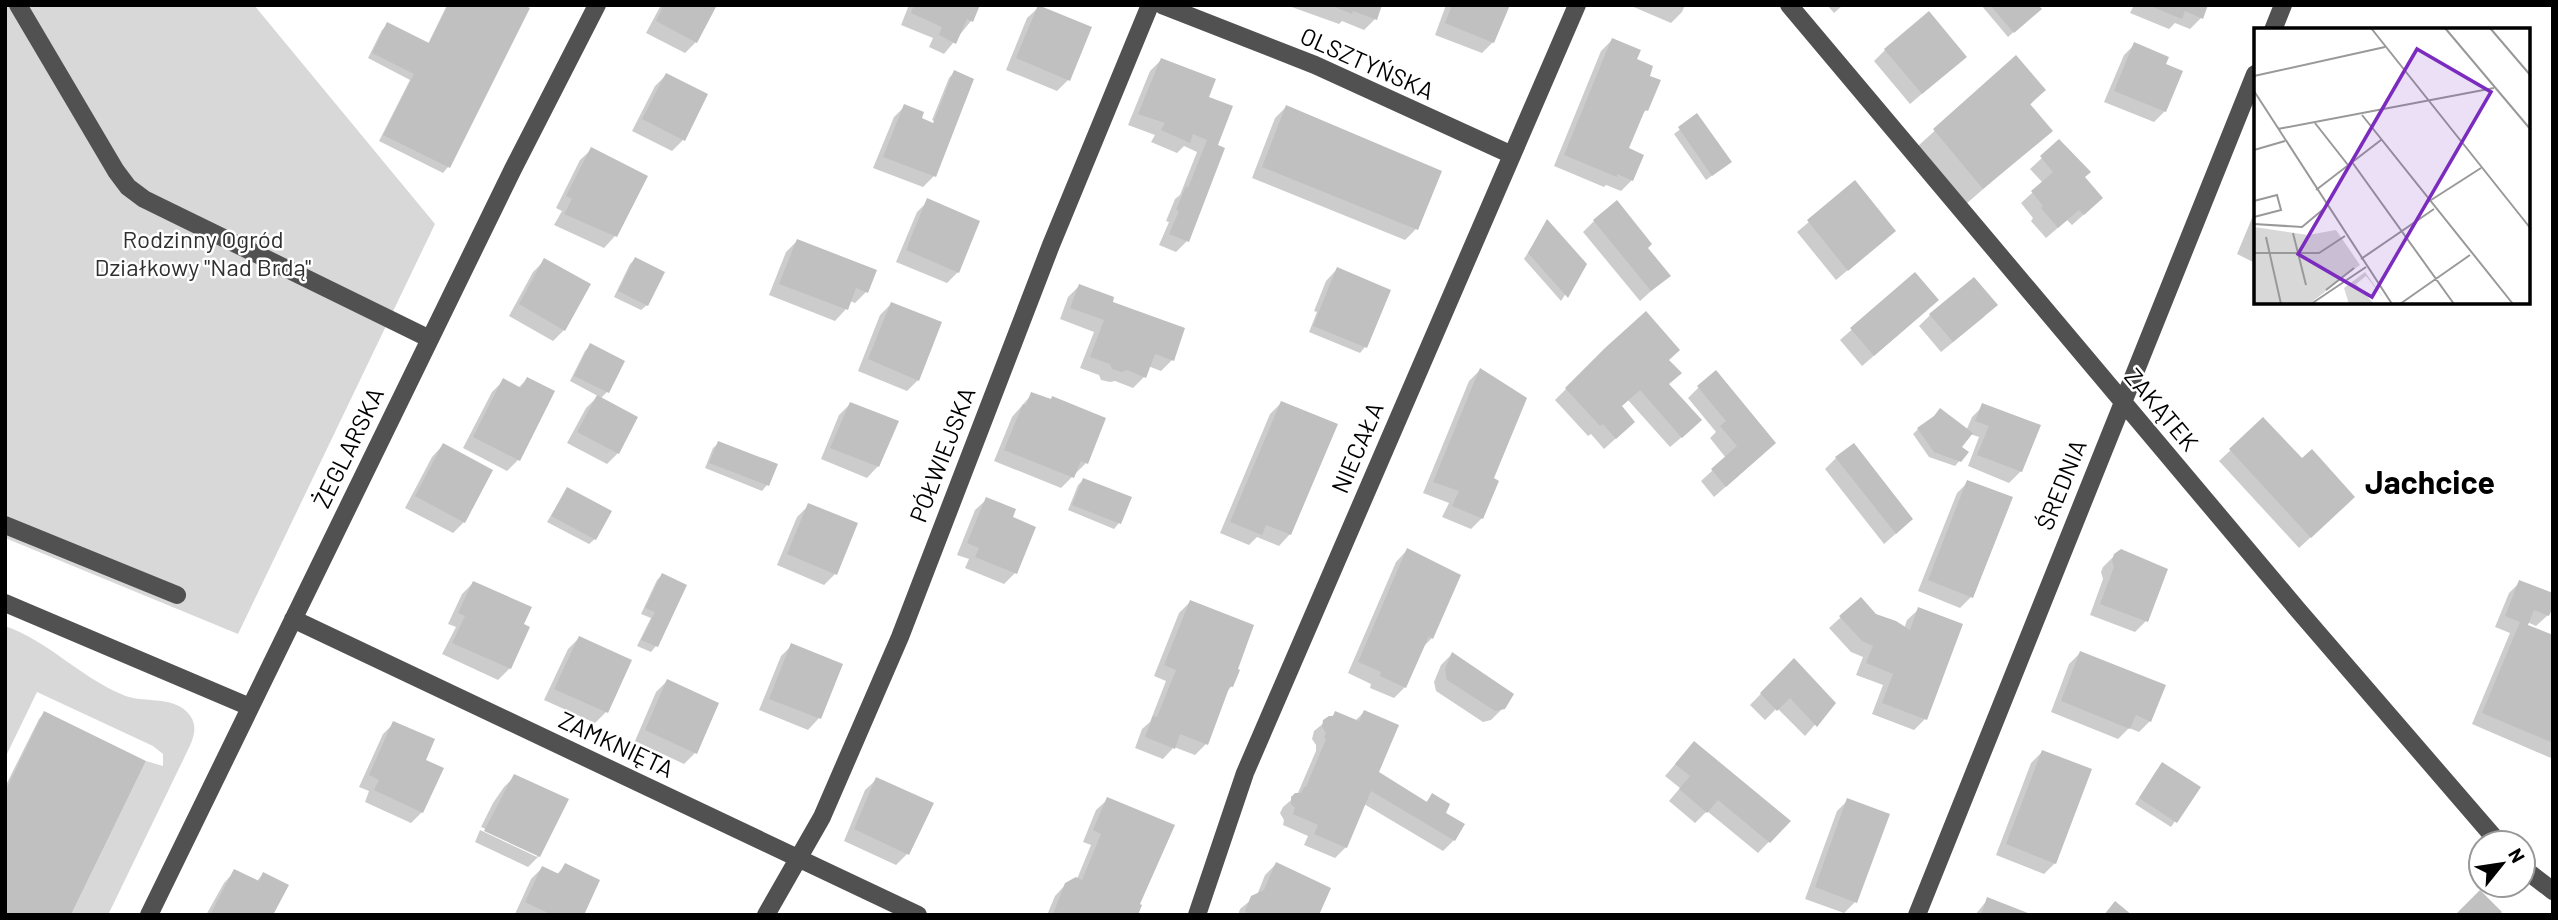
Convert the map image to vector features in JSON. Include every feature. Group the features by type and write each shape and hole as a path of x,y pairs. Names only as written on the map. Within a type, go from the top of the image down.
{"street":[{"path":"18,5 128,187 144,199 430,339"},
{"name":"PÓŁWIEJSKA","path":"766,915 822,817 900,637 1051,245 1150,5"},
{"name":"OLSZTYŃSKA","path":"1161,5 1315,65 1512,155"},
{"name":"NIECAŁA","path":"1197,915 1245,773 1577,5"},
{"name":"ZAKĄTEK","path":"1789,5 2289,600 2487,829"},
{"path":"2274,28 2283,5"},
{"name":"ŻEGLARSKA","path":"149,915 594,6"},
{"name":"ŚREDNIA","path":"1917,915 2254,76"},
{"path":"5,525 177,595"},
{"path":"5,603 250,707"},
{"name":"ZAMKNIĘTA","path":"293,619 918,915"},
{"path":"2537,879 2553,891"}],"green space":[{"name":"Rodzinny Ogród Działkowy \"Nad Brdą\"","path":"5,5 254,5 435,224 238,634 5,538"},
{"path":"5,626 35,640 91,678 121,694 173,703 187,712 194,723 190,745 108,915 71,915 146,761 163,766 163,754 153,746 37,692 5,758"}],"building":[{"path":"448,5 524,5 530,8 450,168 383,135 414,74 372,53 387,22 429,43"},
{"path":"664,5 717,5 697,43 656,21"},
{"path":"914,5 980,5 973,22 967,19 956,44 939,35 942,27 911,13"},
{"path":"1038,5 1092,27 1070,81 1016,58"},
{"path":"1330,5 1382,5 1377,20"},
{"path":"1452,5 1510,5 1494,43 1445,23"},
{"path":"1990,5 2038,5 2042,9 2014,33"},
{"path":"2148,5 2208,5 2203,19 2185,11 2182,19"},
{"path":"1929,11 1967,57 1922,94 1884,49"},
{"path":"1612,38 1641,50 1637,59 1653,66 1650,76 1661,80 1629,148 1644,155 1633,181 1564,155"},
{"path":"2134,42 2169,57 2166,64 2183,71 2166,112 2114,91"},
{"path":"2016,55 2046,90 2030,104 2053,131 1983,189 1933,129"},
{"path":"1161,58 1216,79 1209,97 1233,106 1218,145 1225,148 1189,242 1169,234 1179,211 1176,210 1207,140 1193,134 1190,143 1161,130 1165,123 1138,114"},
{"path":"954,70 974,79 936,177 883,157 904,104 924,112 922,118 933,123"},
{"path":"666,73 708,94 685,141 642,119"},
{"path":"1286,105 1442,171 1418,230 1262,167"},
{"path":"1697,113 1732,162 1712,176 1678,127"},
{"path":"2059,139 2091,172 2085,177 2103,198 2084,215 2079,210 2058,228 2031,191 2053,172 2040,156"},
{"path":"591,147 648,176 617,237 564,214 572,199 566,196"},
{"path":"1855,180 1896,231 1848,271 1807,220"},
{"path":"927,198 980,221 959,273 906,250"},
{"path":"1617,200 1652,244 1648,248 1671,276 1651,291 1593,220"},
{"path":"1547,219 1587,264 1568,298 1528,253"},
{"path":"797,239 877,270 868,293 856,288 848,310 779,284"},
{"path":"635,257 665,272 648,306 618,291"},
{"path":"544,258 591,284 565,331 519,304"},
{"path":"1337,267 1391,290 1367,348 1313,326"},
{"path":"1915,272 1939,300 1874,356 1850,328"},
{"path":"1974,277 1998,305 1953,342 1929,314"},
{"path":"1079,284 1114,297 1113,302 1185,328 1174,361 1155,354 1146,378 1127,370 1122,372 1112,369 1110,364 1090,357 1104,320 1070,308"},
{"path":"891,302 942,322 919,381 868,359"},
{"path":"1646,311 1680,350 1669,360 1682,373 1669,384 1702,420 1682,438 1640,390 1622,406 1635,422 1616,439 1603,424 1600,426 1565,388"},
{"path":"590,343 625,361 609,393 574,376"},
{"path":"1480,368 1527,398 1494,478 1499,481 1483,519 1452,506 1459,491 1433,482"},
{"path":"1716,370 1776,443 1726,487 1711,469 1737,446 1720,426 1726,421 1697,386"},
{"path":"527,377 555,391 520,461 473,437 503,378 521,388"},
{"path":"1031,392 1051,399 1052,396 1106,418 1088,464 1081,461 1074,478 1004,450 1023,404 1026,405"},
{"path":"597,395 638,417 619,454 577,432"},
{"path":"1281,401 1338,424 1291,535 1266,525 1262,535 1230,522"},
{"path":"850,402 899,421 879,467 830,448"},
{"path":"1982,403 2041,425 2022,472 1977,455 1989,426 1975,421"},
{"path":"1940,408 1973,433 1962,447 1969,452 1961,462 1934,452 1917,428"},
{"path":"2263,417 2302,458 2312,449 2355,497 2311,538 2229,449"},
{"path":"718,441 778,464 769,486 709,463"},
{"path":"443,443 493,470 465,523 415,496"},
{"path":"1854,443 1913,519 1896,534 1835,457"},
{"path":"1083,478 1132,497 1121,524 1072,505"},
{"path":"1967,480 2013,497 1973,598 1928,580"},
{"path":"567,487 612,511 596,540 551,516"},
{"path":"986,497 1016,509 1013,517 1036,527 1017,574 975,557 979,548 967,543"},
{"path":"808,503 858,523 837,575 787,554"},
{"path":"1407,548 1461,575 1433,639 1429,636 1406,688 1380,676 1381,672 1358,662"},
{"path":"2121,549 2168,569 2148,622 2100,604 2114,567 2114,554"},
{"path":"662,573 687,585 658,647 641,640 655,612 645,608"},
{"path":"2519,580 2553,593 2553,607 2549,616 2534,610 2528,625 2553,635 2553,743 2482,713 2520,622 2505,616"},
{"path":"473,581 532,607 524,624 530,627 511,669 452,643 465,616 458,613"},
{"path":"1861,597 1876,614 1896,621 1910,630 1918,607 1963,624 1927,720 1882,703 1893,674 1866,663 1873,646 1862,641 1839,616"},
{"path":"1190,600 1254,625 1238,669 1240,670 1233,687 1230,686 1208,745 1180,734 1175,749 1145,737 1153,716 1157,717 1176,670 1164,665"},
{"path":"579,636 632,660 608,713 554,689"},
{"path":"791,643 843,664 821,719 769,699"},
{"path":"2080,651 2166,685 2151,722 2136,715 2130,729 2061,701"},
{"path":"1452,652 1514,694 1505,709 1495,711 1447,680 1445,669"},
{"path":"1794,658 1836,703 1817,727 1790,698 1777,711 1760,693"},
{"path":"667,679 719,703 697,754 645,730"},
{"path":"1364,710 1399,725 1379,772 1427,802 1432,793 1450,804 1446,813 1465,824 1455,841 1371,791 1347,848 1314,834 1318,825 1293,814 1295,808 1291,804 1291,797 1295,793 1301,793 1306,787 1326,739 1323,720 1333,716 1335,711 1359,721"},
{"path":"44,711 146,761 71,915 5,915 5,792"},
{"path":"393,721 435,739 426,760 444,768 423,813 374,790 379,780 369,775"},
{"path":"1694,741 1791,821 1770,843 1718,800 1707,813 1679,789 1690,776 1675,764"},
{"path":"2042,750 2092,769 2056,864 2006,844"},
{"path":"2162,762 2201,787 2177,823 2139,798"},
{"path":"514,774 569,799 540,857 484,831"},
{"path":"876,777 934,803 909,855 854,829"},
{"path":"1107,797 1175,825 1140,904 1142,905 1138,915 1053,914 1065,883 1076,877 1082,880 1101,834 1093,830"},
{"path":"1847,798 1890,814 1857,903 1815,887"},
{"path":"1276,862 1331,888 1319,915 1248,915 1245,911 1251,896 1264,890"},
{"path":"565,863 600,880 584,915 552,915 525,902 542,866 559,874"},
{"path":"234,869 259,881 263,872 289,885 273,915 210,915"},
{"path":"1987,897 2033,915 1981,915"},
{"path":"2471,899 2489,899 2502,912 2499,915 2455,915"},
{"path":"2115,901 2132,915 2104,915"}],"district":[{"name":"Jachcice","path":"2430,483"}]}
